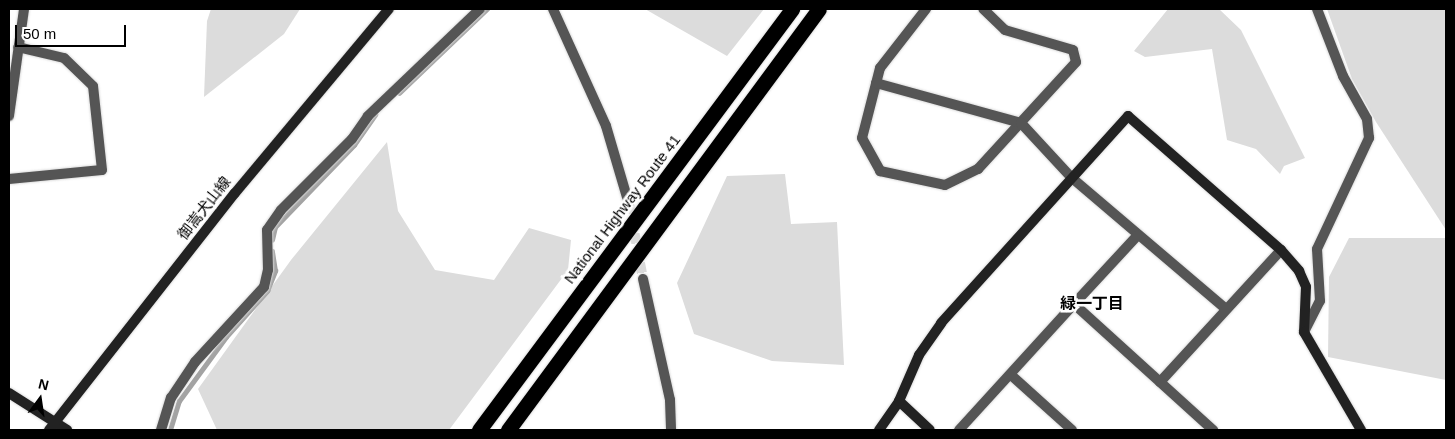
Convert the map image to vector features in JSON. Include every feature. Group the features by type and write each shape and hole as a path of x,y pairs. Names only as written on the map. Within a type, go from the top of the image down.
{"highway":[{"name":"National Highway Route 41","path":"479,430 792,9"},
{"path":"508,430 819,9"}],"street":[{"path":"9,116 24,9"},
{"name":"御嵩犬山線","path":"52,426 235,193 389,9"},
{"path":"161,430 171,398 195,362 264,287 268,270 267,230 281,210 352,139 368,116 460,32 480,9"},
{"path":"553,9 606,126 629,204"},
{"path":"926,9 880,68 862,138 880,171 946,185 978,169 1076,62 1073,50 1005,30 983,9"},
{"path":"1304,332 1320,301 1317,249 1369,138 1367,119 1343,76 1317,9"},
{"path":"9,179 102,170 93,86 64,58 18,47"},
{"path":"876,83 1021,123 1072,178 1137,236 1226,310"},
{"path":"879,430 899,402 919,355 941,323 1128,116 1280,250 1299,271 1306,287 1304,332 1361,430"},
{"path":"959,430 1137,236"},
{"path":"1160,382 1280,250"},
{"path":"643,279 670,400 671,430"},
{"path":"1074,304 1213,430"},
{"path":"1011,375 1072,430"},
{"path":"9,393 52,426 67,430"},
{"path":"899,402 930,430"}],"shaded area":[{"path":"211,9 300,9 284,34 204,97 207,21"},
{"path":"645,9 764,9 727,56"},
{"path":"1168,9 1219,9 1241,30 1305,158 1284,166 1280,174 1256,149 1227,140 1212,49 1145,57 1134,51"},
{"path":"1327,9 1446,9 1446,230 1376,122 1352,79"},
{"path":"387,142 398,211 435,270 494,280 529,228 571,240 568,270 449,430 217,430 198,389 291,260"},
{"path":"785,174 791,224 837,222 844,365 772,361 694,334 677,283 727,176"},
{"path":"1349,238 1446,238 1446,380 1328,357 1329,277"}],"waterway":[{"path":"399,93 487,9"},
{"path":"272,240 275,227 354,145 375,115"},
{"path":"170,430 179,401 226,337 267,291 275,271 272,251"}],"tunnel":[{"path":"629,204 643,279"}],"district":[{"name":"緑一丁目","path":"1092,304"}]}
